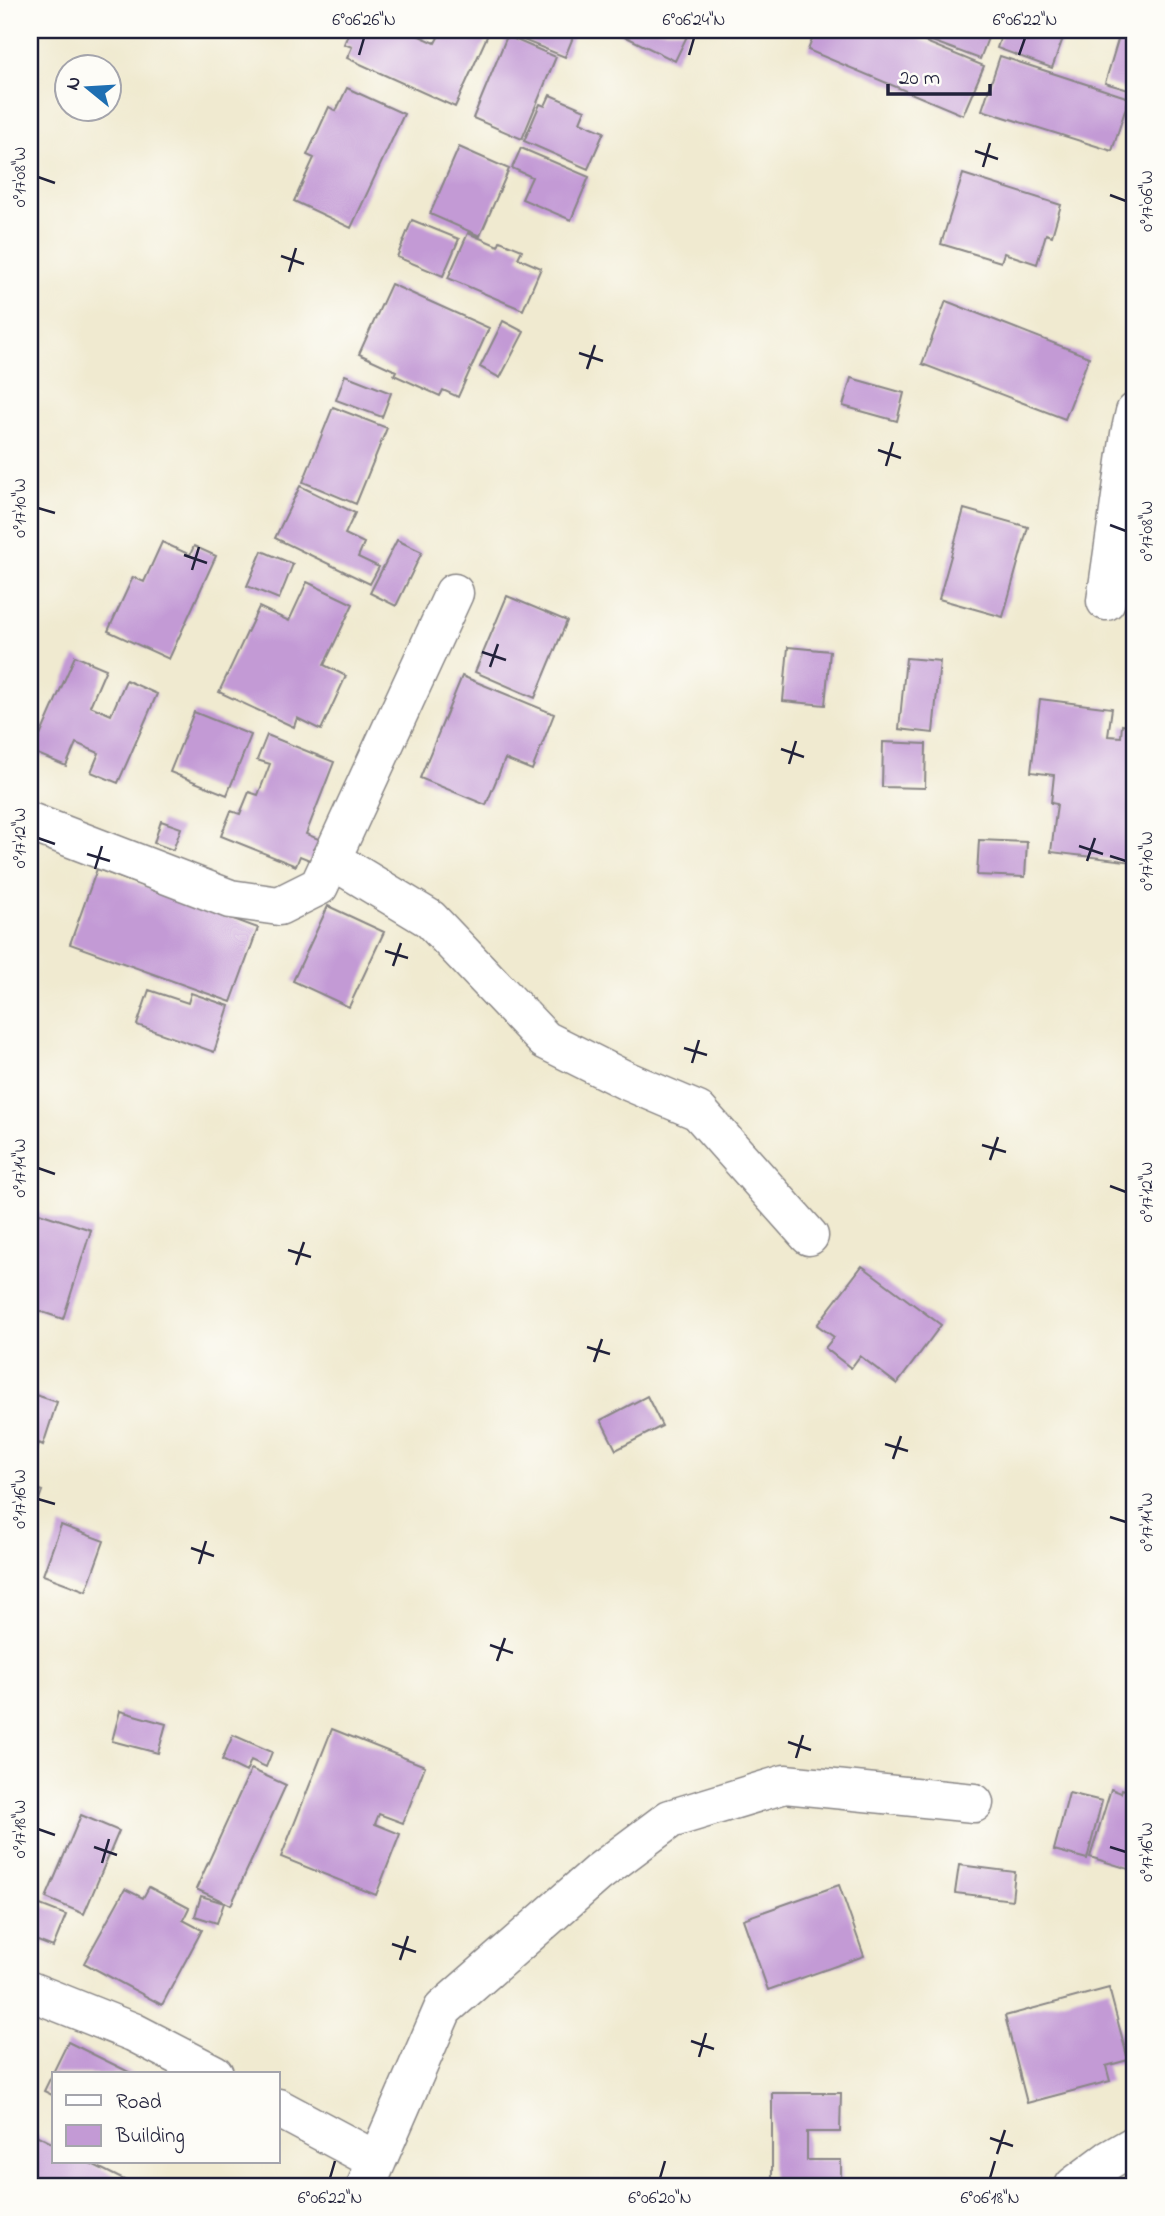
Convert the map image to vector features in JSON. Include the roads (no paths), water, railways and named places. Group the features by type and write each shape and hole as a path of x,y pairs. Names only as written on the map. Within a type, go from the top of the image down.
{"street":[{"path":"1106,601 1135,412"},
{"path":"30,822 230,899 279,906 319,886 454,593"},
{"path":"331,859 430,919 545,1040 625,1080 698,1111 809,1236"},
{"path":"280,2109 372,2174 443,2008 587,1882 670,1819 785,1784 974,1803"},
{"path":"30,1991 133,2032 210,2072"},
{"path":"1074,2186 1135,2145"}]}
